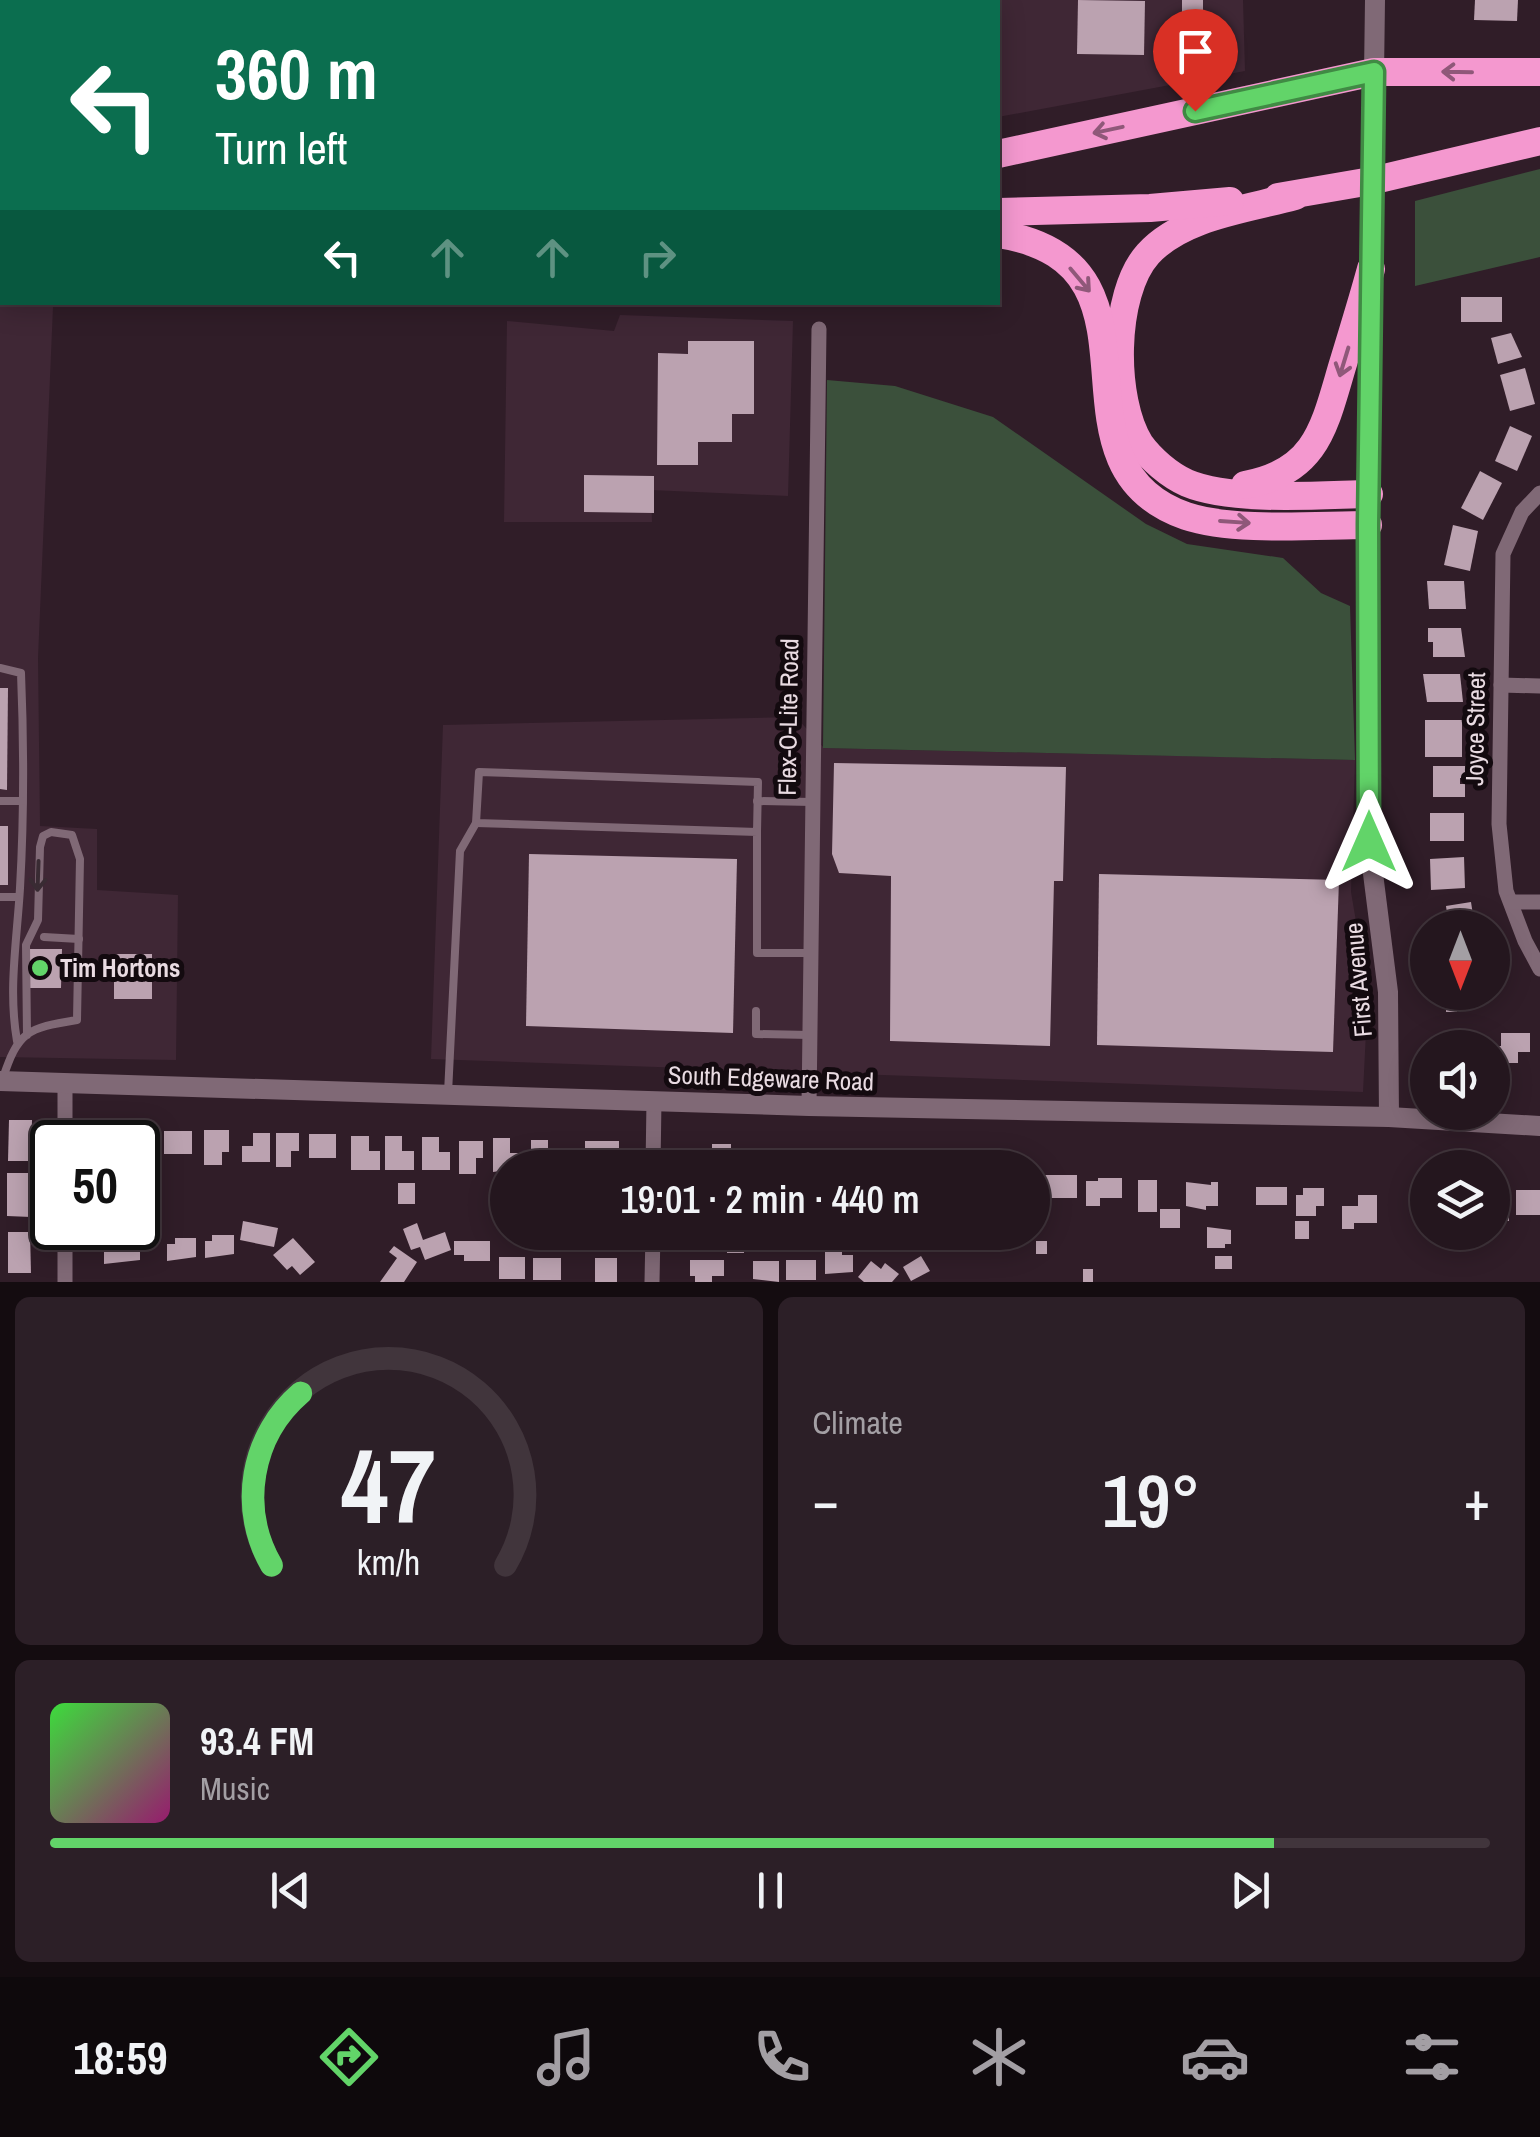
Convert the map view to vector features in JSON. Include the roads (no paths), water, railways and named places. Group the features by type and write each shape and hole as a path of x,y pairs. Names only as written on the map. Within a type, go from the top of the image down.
{"highway":[{"path":"1000,154 1374,72 1540,72"},
{"path":"1369,494 1237,493 1186,482 1162,467 1142,446 1125,404 1124,298 1133,274 1167,238 1206,220 1540,141"},
{"path":"1000,212 1150,208 1295,196"},
{"path":"1000,235 1041,248 1078,273 1088,286 1102,322 1110,431 1133,478 1163,504 1187,516 1234,523 1368,525"},
{"path":"1199,486 1226,488 1263,482 1300,462 1316,443 1332,409 1372,269"}],"main road":[{"name":"First Avenue","path":"1375,0 1368,525 1369,842 1388,985 1388,1117"},
{"name":"South Edgeware Road","path":"1,1080 810,1106 1388,1117 1540,1126"}],"street":[{"name":"Flex-O-Lite Road","path":"810,1106 819,329"},
{"name":"Joyce Street","path":"1540,493 1522,512 1504,554 1500,851 1511,902 1540,969"},
{"path":"1502,686 1540,686"},
{"path":"1511,902 1540,902"},
{"path":"65,1082 65,1120"},
{"path":"653,1150 654,1100"},
{"path":"65,1250 65,1282"},
{"path":"652,1250 652,1282"}],"lane":[{"path":"0,668 21,674 22,801 11,1006 17,1041 1,1080"},
{"path":"448,1093 460,851 476,823 479,772 758,782 758,953 811,953"},
{"path":"0,801 22,801"},
{"path":"757,801 812,802"},
{"path":"476,823 757,832"},
{"path":"17,1041 27,1035 42,1026 78,1020 80,859 72,834 51,832 43,836 37,873 38,920 26,945 27,1035"},
{"path":"0,897 19,897"},
{"path":"44,937 79,939"},
{"path":"756,1011 756,1034 810,1035"}],"place":[{"name":"Tim Hortons","path":"40,968"}]}
